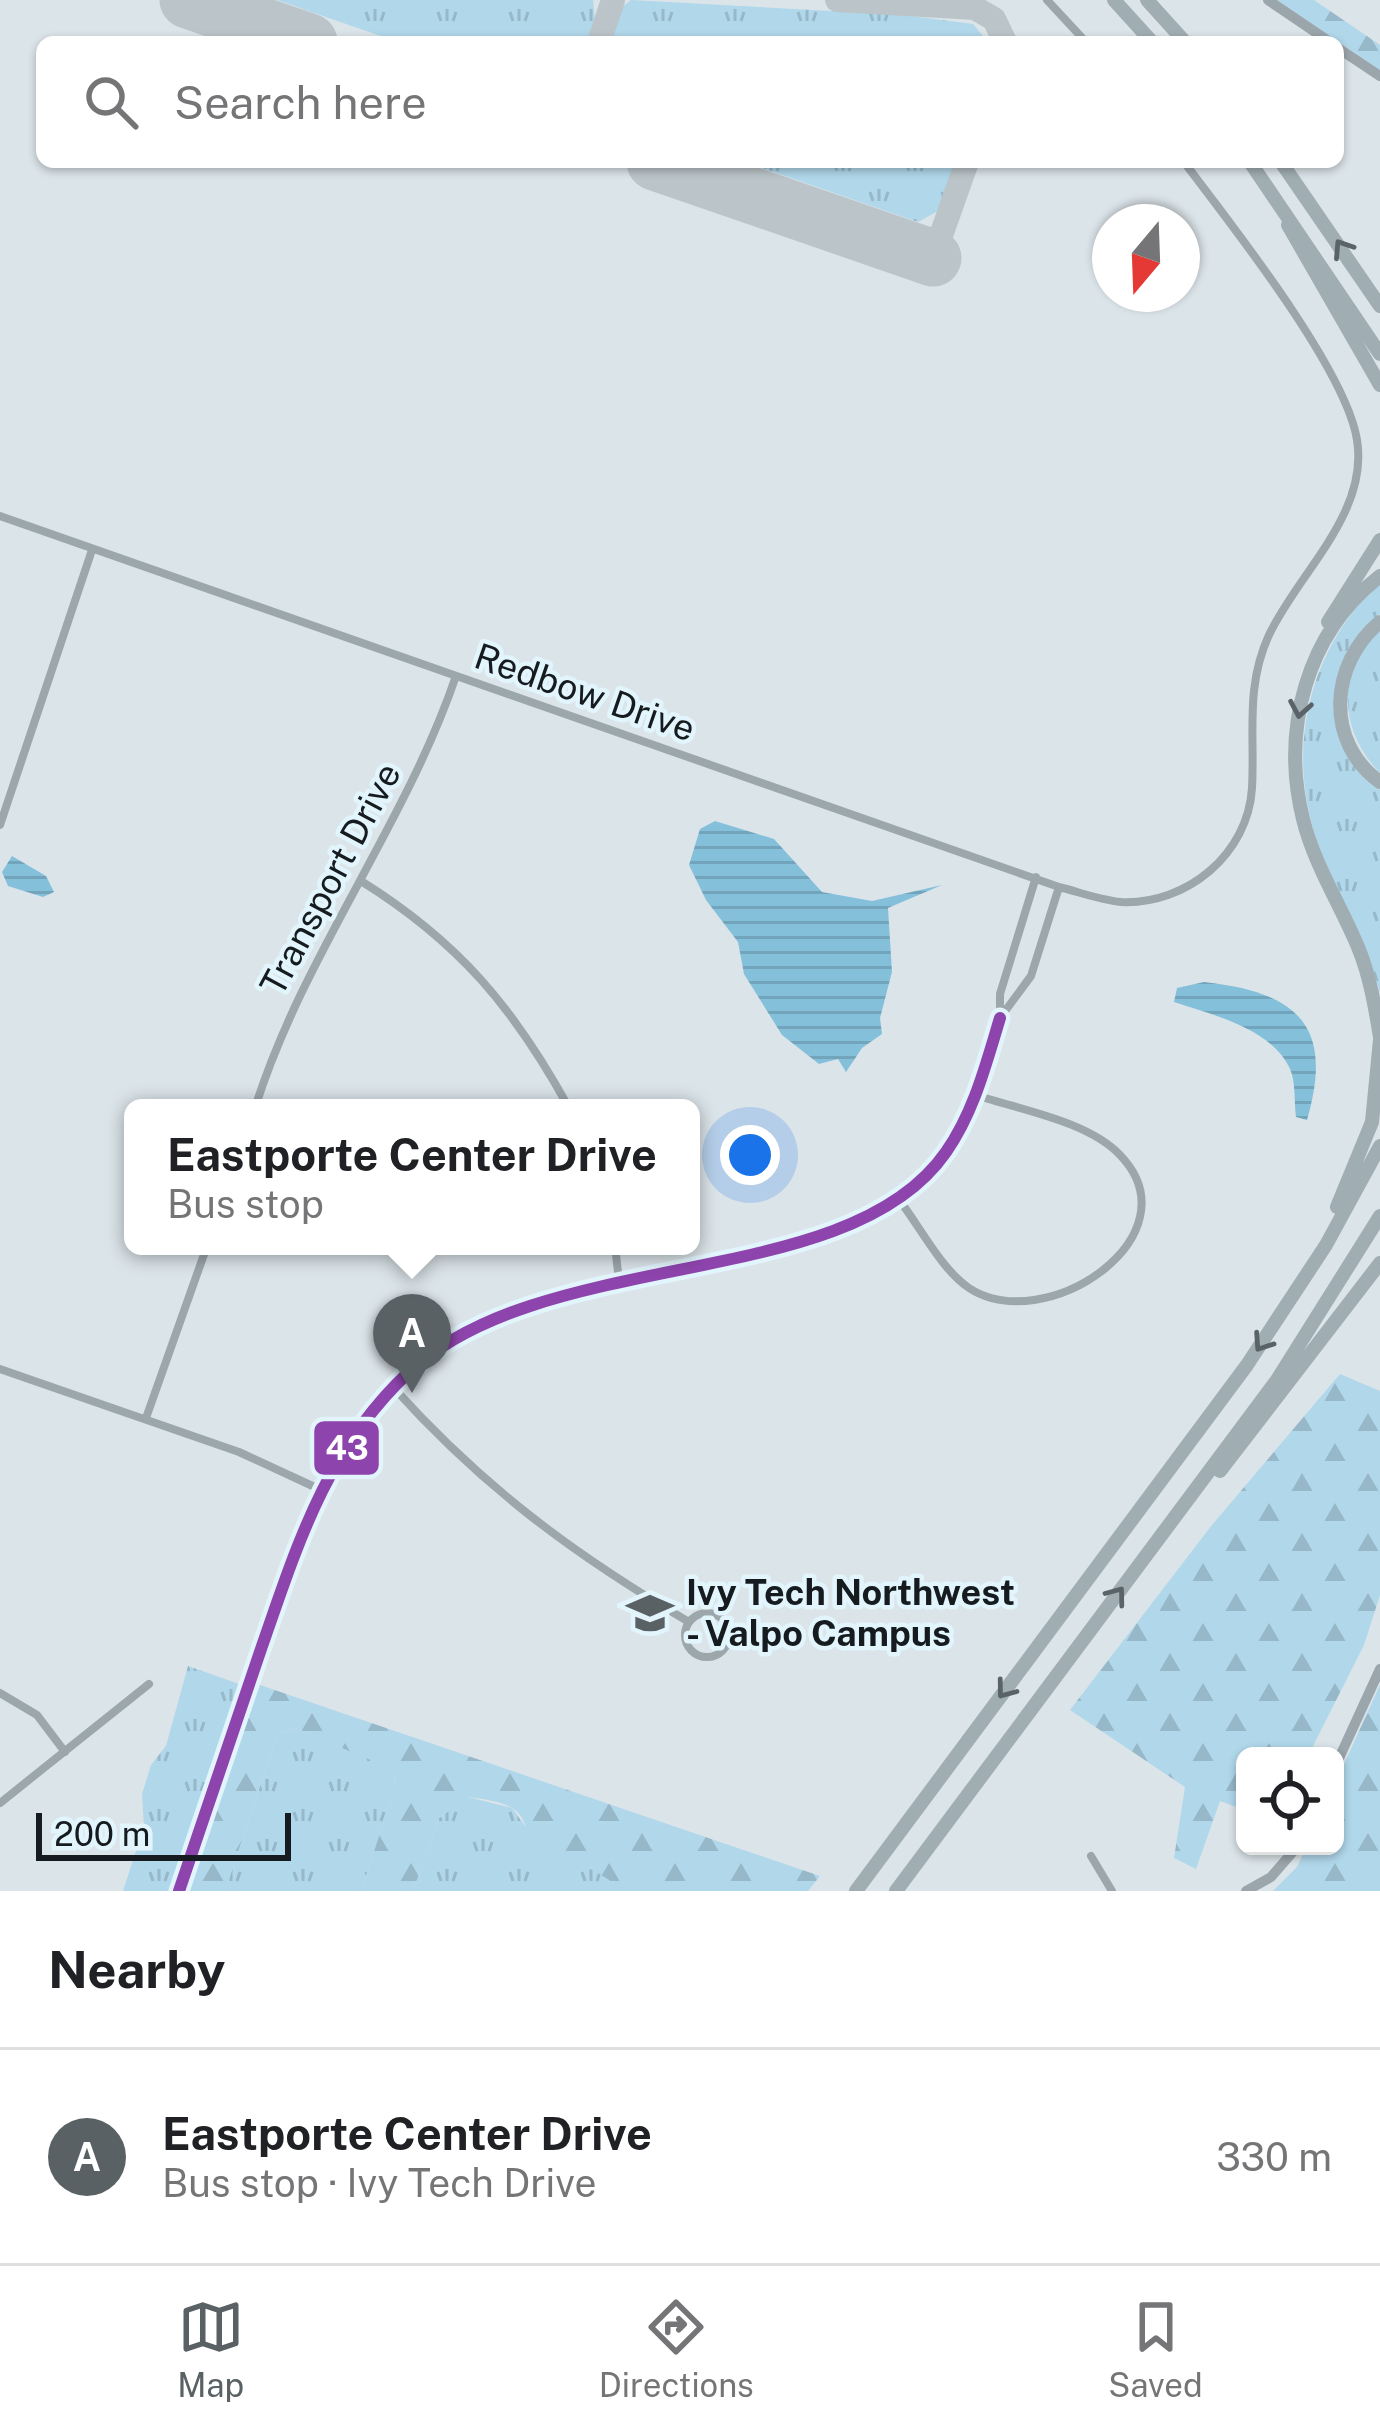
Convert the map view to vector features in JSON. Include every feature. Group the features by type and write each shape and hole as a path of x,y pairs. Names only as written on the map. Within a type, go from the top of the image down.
{"highway":[{"path":"1114,0 1147,36"},
{"path":"1148,0 1180,36"},
{"path":"1255,168 1380,354"},
{"path":"1285,168 1378,301"},
{"path":"1270,188 1380,385"},
{"path":"1326,1245 1372,1122 1380,1038 1359,950 1302,818 1295,732 1310,667 1343,592 1380,540"},
{"path":"1310,667 1332,626 1380,576"},
{"path":"1380,622 1350,655 1340,714 1348,745 1380,782"},
{"path":"856,1891 1247,1365 1326,1245 1380,1146"},
{"path":"896,1891 1324,1311 1380,1216"},
{"path":"1189,1498 1221,1470 1380,1263"}],"street":[{"path":"1048,0 1081,36"},
{"path":"1268,0 1321,36"},
{"path":"1344,52 1380,76"},
{"name":"Redbow Drive","path":"0,516 1059,886 1120,902 1156,898 1189,886 1227,853 1248,813 1252,791 1249,710 1260,657 1341,518 1359,476 1357,436 1339,390 1188,168"},
{"path":"0,825 92,550"},
{"name":"Transport Drive","path":"259,1099 309,970 436,735 455,676"},
{"path":"179,1891 319,1489 358,1426 431,1354 491,1320 619,1281 824,1234 900,1201 944,1154 976,1095 1000,1018 1000,994 1036,878"},
{"path":"361,881 418,919 484,980 524,1028 564,1099"},
{"path":"1000,1018 1031,976 1059,886"},
{"path":"900,1201 965,1286 1004,1303 1038,1300 1085,1282 1125,1252 1138,1215 1134,1175 1123,1158 1086,1133 976,1095"},
{"path":"146,1418 204,1255"},
{"path":"616,1255 619,1281"},
{"path":"0,1369 146,1418 319,1489"},
{"path":"392,1388 466,1465 545,1532 688,1622"},
{"path":"708,1613 721,1618 728,1630 723,1650 704,1657 691,1650 685,1636 688,1622 708,1613"},
{"path":"1344,1747 1380,1669"},
{"path":"0,1803 149,1684"},
{"path":"0,1693 37,1715 64,1752"},
{"path":"1246,1891 1271,1877 1290,1855"},
{"path":"1091,1856 1112,1891"}],"green space":[{"path":"277,0 593,0 595,22 590,36 381,36"},
{"path":"631,0 903,15 973,24 983,36 612,36 622,7"},
{"path":"1277,0 1314,0 1380,45 1380,70 1344,46 1344,36 1330,36"},
{"path":"762,168 954,168 938,211 918,222"},
{"path":"1380,581 1380,614 1359,633 1346,654 1336,701 1349,748 1380,790 1380,993 1319,847 1309,811 1304,739 1309,704 1335,638"},
{"path":"1380,631 1380,773 1357,739 1348,702 1355,665"},
{"path":"1340,1374 1380,1391 1380,1595 1364,1645 1313,1747 1236,1747 1236,1807 1220,1801 1196,1869 1174,1858 1185,1787 1070,1710 1212,1525"},
{"path":"188,1666 242,1685 172,1891 123,1891 144,1826 142,1794 151,1765 166,1746"},
{"path":"257,1684 820,1876 808,1891 613,1891 613,1883 605,1877 538,1846 512,1808 469,1797 439,1818 413,1891 361,1891 395,1787 394,1770 295,1728 277,1735 225,1891 189,1891"},
{"path":"1380,1685 1380,1891 1273,1891 1303,1855 1344,1855 1344,1764"},
{"path":"295,1728 394,1769 395,1787 361,1891 225,1891 277,1735"},
{"path":"468,1797 512,1808 541,1848 597,1869 613,1883 613,1891 413,1891 439,1818"}],"shaded area":[{"path":"715,821 774,839 822,892 872,901 942,885 888,908 892,972 880,1018 882,1034 862,1048 846,1072 838,1059 819,1064 782,1035 744,974 738,942 706,900 689,865 700,829"},
{"path":"12,856 46,876 54,892 43,897 8,886 2,872"},
{"path":"1204,982 1263,994 1300,1019 1316,1059 1307,1120 1296,1117 1292,1074 1269,1043 1240,1025 1174,1002 1177,988"}],"taxiway":[{"path":"601,36 613,0"},
{"path":"837,0 975,8 994,19 1002,36"},
{"path":"933,258 965,168"}],"runway":[{"path":"188,0 292,36"},
{"path":"672,168 933,258"}],"transit line":[{"name":"43","path":"179,1891 302,1536 335,1466 380,1402 409,1372 468,1332 537,1304 769,1250 840,1228 900,1197 956,1137 1000,1018"}],"place":[{"name":"Eastporte Center Drive","path":"412,1393"},
{"name":"Ivy Tech Northwest - Valpo Campus","path":"650,1613"}]}
